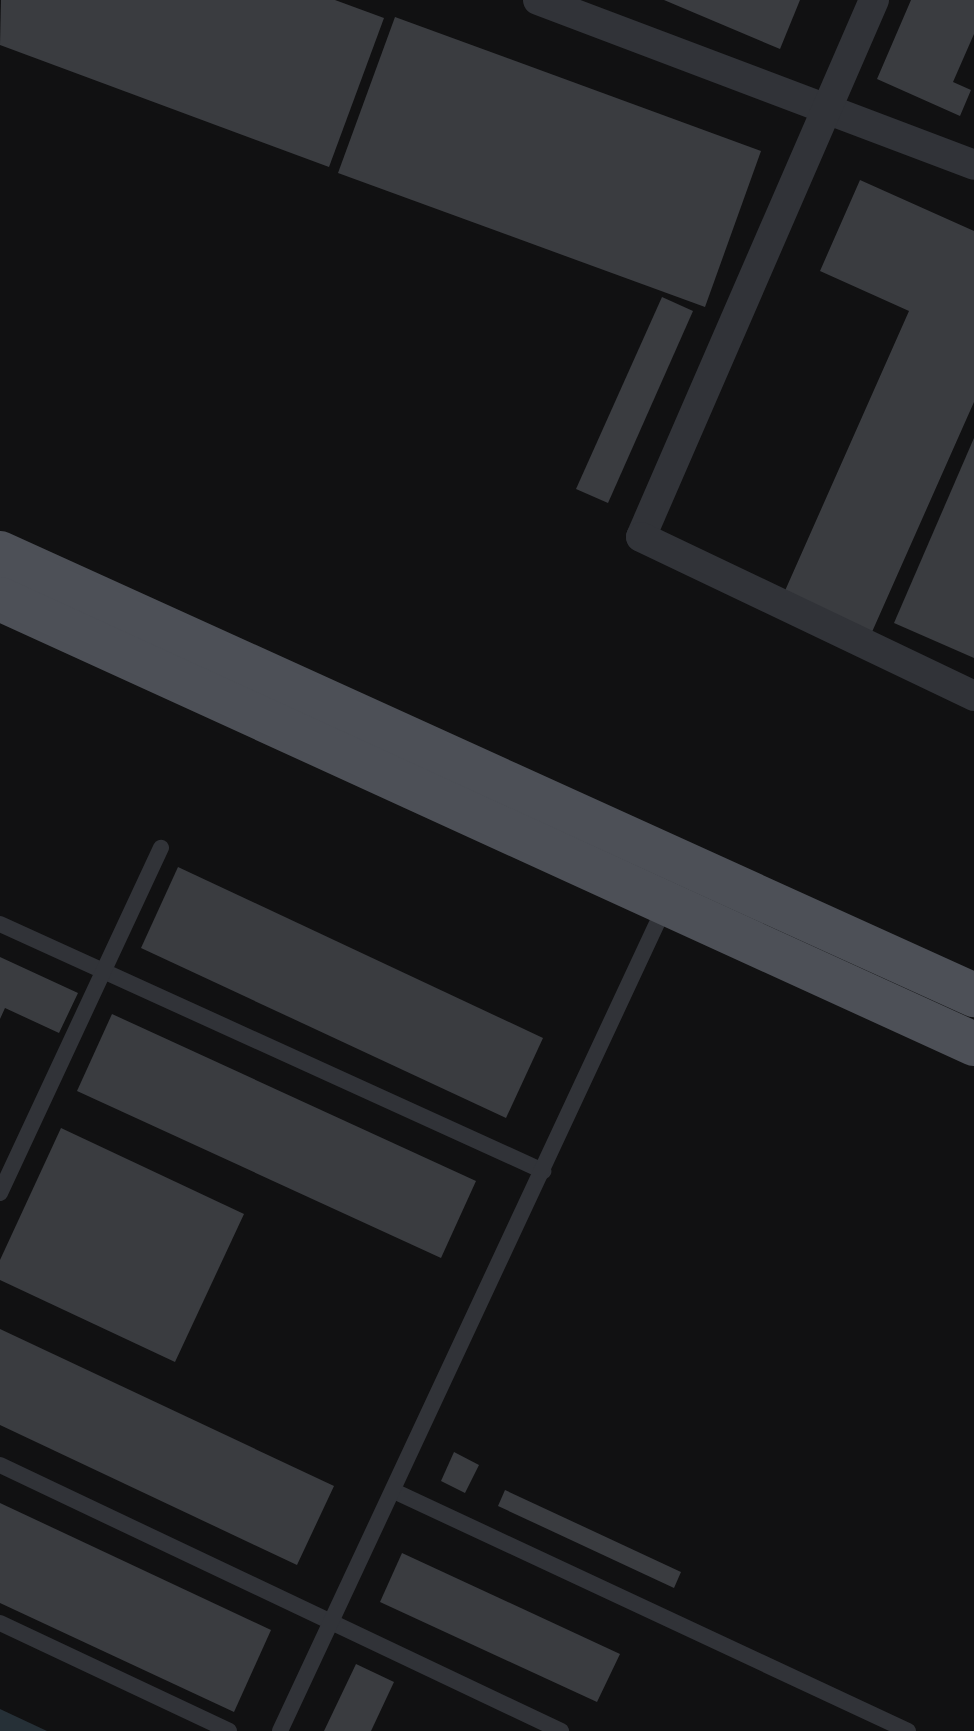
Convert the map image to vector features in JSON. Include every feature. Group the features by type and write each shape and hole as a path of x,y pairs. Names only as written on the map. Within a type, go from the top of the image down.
{"main road":[{"path":"0,553 974,995"},
{"path":"0,599 974,1044"}],"street":[{"path":"538,0 974,165"},
{"path":"874,0 830,110 641,537 974,696"}],"lane":[{"path":"0,1193 161,848"},
{"path":"280,1731 396,1492 667,902"},
{"path":"0,924 543,1171"},
{"path":"0,1465 561,1731"},
{"path":"396,1492 908,1731"},
{"path":"0,1623 229,1731"}],"shaded area":[{"path":"0,1709 47,1731 0,1731"}],"building":[{"path":"1,0 335,0 384,18 329,167 0,45"},
{"path":"664,0 800,0 780,49"},
{"path":"911,0 974,0 974,34 953,82 971,90 960,116 877,79"},
{"path":"395,17 761,151 705,307 338,173"},
{"path":"860,180 974,231 974,402 872,632 784,593 909,311 820,271"},
{"path":"662,297 693,311 608,503 576,489"},
{"path":"974,438 974,658 894,623"},
{"path":"178,867 543,1038 506,1118 141,948"},
{"path":"0,957 78,993 59,1033 5,1008 0,1019"},
{"path":"112,1014 476,1181 441,1258 77,1091"},
{"path":"61,1128 244,1214 175,1362 0,1280 0,1260"},
{"path":"0,1329 334,1486 297,1565 0,1425"},
{"path":"454,1452 479,1465 465,1493 441,1481"},
{"path":"505,1490 681,1572 674,1588 498,1506"},
{"path":"0,1503 271,1630 234,1712 0,1603"},
{"path":"402,1553 620,1654 597,1702 380,1602"},
{"path":"356,1664 394,1682 371,1731 324,1731"}]}
